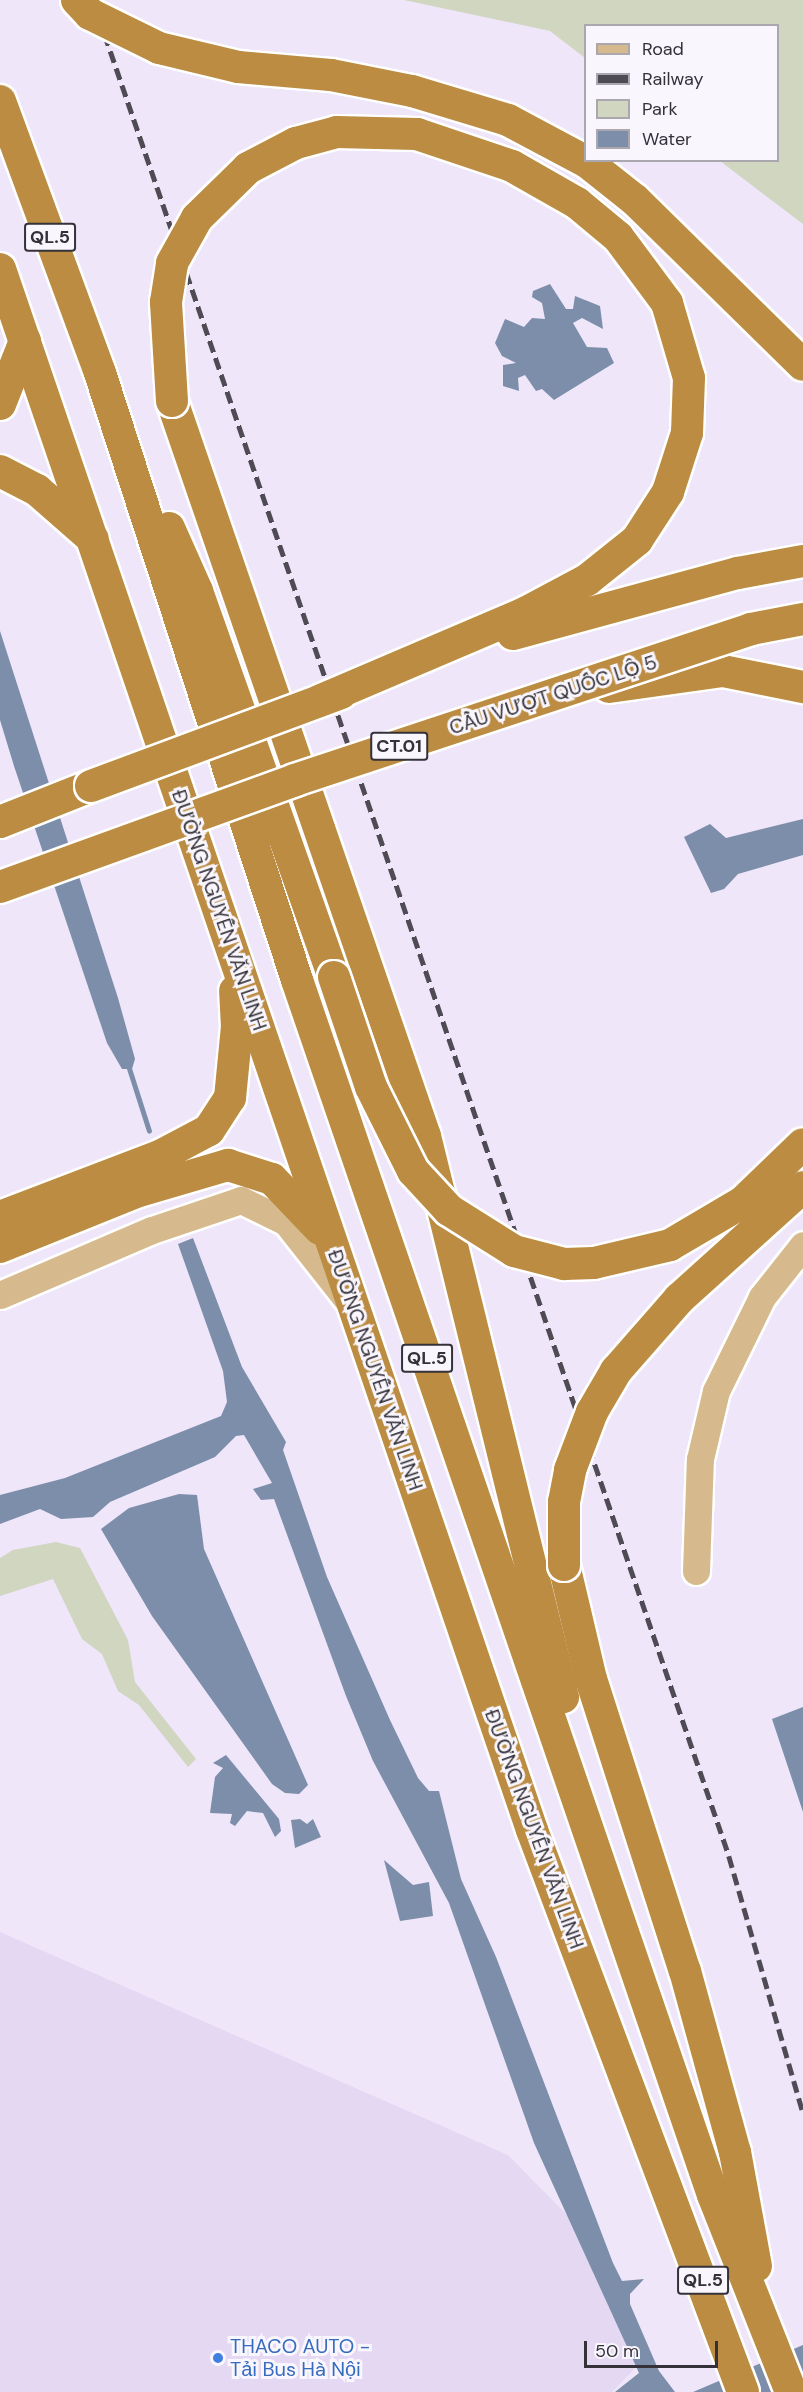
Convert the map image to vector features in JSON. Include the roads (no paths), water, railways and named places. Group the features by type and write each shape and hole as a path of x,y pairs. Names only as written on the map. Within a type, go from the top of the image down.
{"highway":[{"path":"77,0 90,14 159,48 238,67 331,75 412,91 508,120 584,160"},
{"name":"QL.5","path":"0,101 100,373 297,980 595,1842 713,2195 791,2392"},
{"path":"321,700 525,613 587,580 637,540 668,492 687,433 689,378 667,303 618,237 577,203 521,171 473,149 417,134 337,132 296,144 248,168 196,218 172,263 166,302 172,401 425,1136 535,1570 595,1842"},
{"path":"587,162 635,200 803,365"},
{"name":"QL.5","path":"0,269 25,341"},
{"path":"0,404 25,341"},
{"name":"ĐƯỜNG NGUYỄN VĂN LINH","path":"25,341 532,1830 743,2392"},
{"path":"100,373 197,591 371,1087 413,1171 449,1210 514,1251 579,1264 653,1252 687,1239 743,1202 803,1144"},
{"path":"0,471 37,490 93,540"},
{"path":"0,822 321,700 519,632 738,573 803,561"},
{"name":"CẦU VƯỢT QUỐC LỘ 5","path":"0,887 295,780 540,701 751,629 803,618"},
{"path":"540,701 704,671 751,673 803,687"},
{"path":"0,809 91,786"},
{"path":"0,1217 162,1155 215,1123 230,1098 235,1066 229,939"},
{"path":"0,1247 136,1192 207,1168 250,1169 294,1198 333,1248"},
{"path":"769,2338 735,2152 685,1971 591,1679 564,1564 564,1502 570,1470 592,1412 616,1371 680,1299 803,1187"}],"main road":[{"path":"136,1192 152,1230"},
{"path":"0,1295 219,1203 241,1200 264,1207 304,1242 354,1309"},
{"path":"696,1571 700,1459 716,1391 749,1318 803,1245"}],"water":[{"path":"550,284 566,309 573,309 575,296 600,306 603,329 582,318 573,323 587,347 607,348 614,363 554,400 542,389 536,391 525,375 518,378 519,391 503,386 503,365 516,363 502,356 495,343 505,319 524,327 532,318 545,319 542,303 532,297 533,291"},
{"path":"0,631 118,998 135,1059 132,1069 122,1069 107,1043 0,720"},
{"path":"803,819 803,855 738,874 724,889 711,893 684,837 710,824 726,838"},
{"path":"193,1238 242,1367 286,1442 283,1450 327,1577 390,1720 418,1778 429,1791 439,1791 461,1879 496,1957 613,2263 622,2281 644,2279 630,2294 630,2304 659,2371 675,2392 615,2392 639,2373 534,2143 449,1903 373,1761 346,1696 274,1499 261,1500 253,1489 272,1483 244,1435 236,1436 215,1457 110,1502 93,1517 61,1519 40,1509 0,1524 0,1495 65,1478 221,1416 227,1402 223,1371 178,1244"},
{"path":"179,1494 197,1495 204,1549 308,1785 299,1794 285,1793 272,1784 152,1616 101,1529 129,1508"},
{"path":"803,1707 803,1812 772,1719"},
{"path":"226,1755 279,1819 281,1831 275,1837 263,1813 247,1811 235,1826 230,1823 232,1814 210,1813 215,1777 223,1768 213,1763"},
{"path":"300,1819 307,1824 313,1819 321,1837 295,1848 291,1820"},
{"path":"384,1860 413,1885 429,1882 433,1916 400,1921"},
{"path":"803,2345 803,2378 776,2392 693,2392"}],"waterway":[{"path":"127,1062 149,1131"}],"railway":[{"path":"93,0 729,1856 803,2113"}],"place":[{"name":"THACO AUTO - Tải Bus Hà Nội","path":"218,2358"}]}
